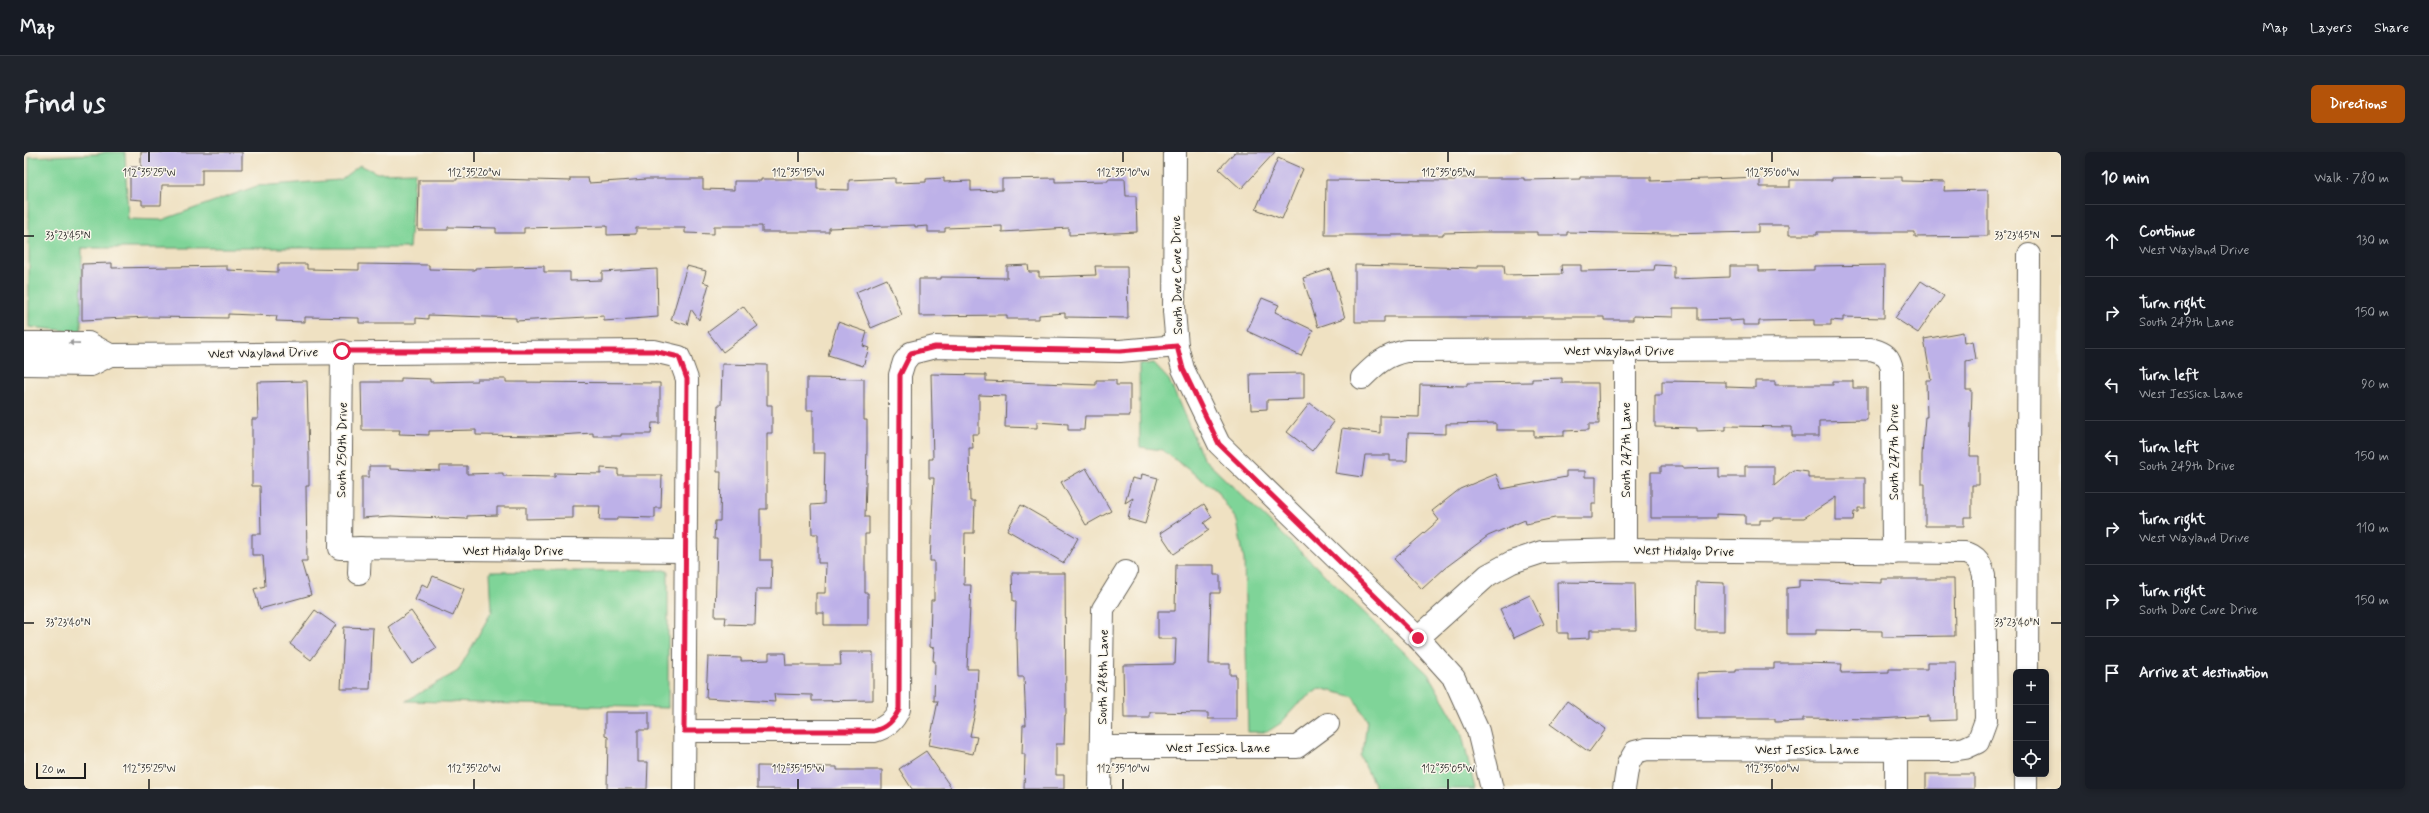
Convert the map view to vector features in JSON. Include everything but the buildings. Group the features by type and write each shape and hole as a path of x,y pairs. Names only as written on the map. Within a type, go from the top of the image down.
{"street":[{"name":"South Dove Cove Drive","path":"1175,152 1174,311 1177,346 1183,369 1219,444 1418,638 1454,678 1462,692 1478,731 1492,789"},
{"path":"2027,669 2029,256"},
{"name":"West Wayland Drive","path":"24,343 88,343 110,355"},
{"path":"684,731 874,731 891,722 899,709 900,375 911,353 935,347 1120,351 1177,346"},
{"name":"West Wayland Drive","path":"1362,378 1379,361 1391,354 1406,351 1871,349 1885,353"},
{"name":"South 247th Lane","path":"1625,350 1625,550"},
{"name":"West Wayland Drive","path":"24,364 91,365 110,355 342,351 654,351 679,357 687,379 686,551"},
{"name":"South 250th Drive","path":"342,351 350,548 358,573"},
{"name":"South 247th Drive","path":"1885,353 1891,360 1892,370 1893,553"},
{"name":"West Hidalgo Drive","path":"350,548 686,551"},
{"name":"West Hidalgo Drive","path":"1418,638 1488,575 1512,562 1542,552 1625,550 1965,553 1977,558 1984,575 1986,720 1978,742"},
{"path":"684,789 686,551"},
{"name":"South 248th Lane","path":"1100,789 1103,608 1126,572"},
{"name":"West Jessica Lane","path":"1101,747 1297,747 1328,724"},
{"name":"West Jessica Lane","path":"1624,789 1628,764 1635,752 1664,748 1952,750 1965,748 1978,742"},
{"path":"1896,749 1896,789"},
{"path":"2026,777 2026,789"}],"green space":[{"path":"106,152 125,152 128,219 162,220 257,186 340,180 360,165 377,173 415,172 409,248 82,248 81,332 29,327 29,157 98,154"},
{"path":"1153,363 1169,380 1203,458 1428,674 1461,731 1475,789 1373,789 1374,784 1360,756 1364,746 1367,720 1354,697 1320,688 1297,705 1281,723 1267,732 1248,732 1244,560 1237,521 1216,490 1162,450 1140,447 1139,365"},
{"path":"668,570 668,708 406,701 458,671 492,611 490,572"}],"route":[{"path":"342,351 654,351 666,352 679,357 685,368 687,379 684,731 874,731 882,729 896,716 899,709 900,375 904,362 911,353 935,347 1120,351 1177,346 1183,369 1219,444 1244,471 1418,638"}]}
